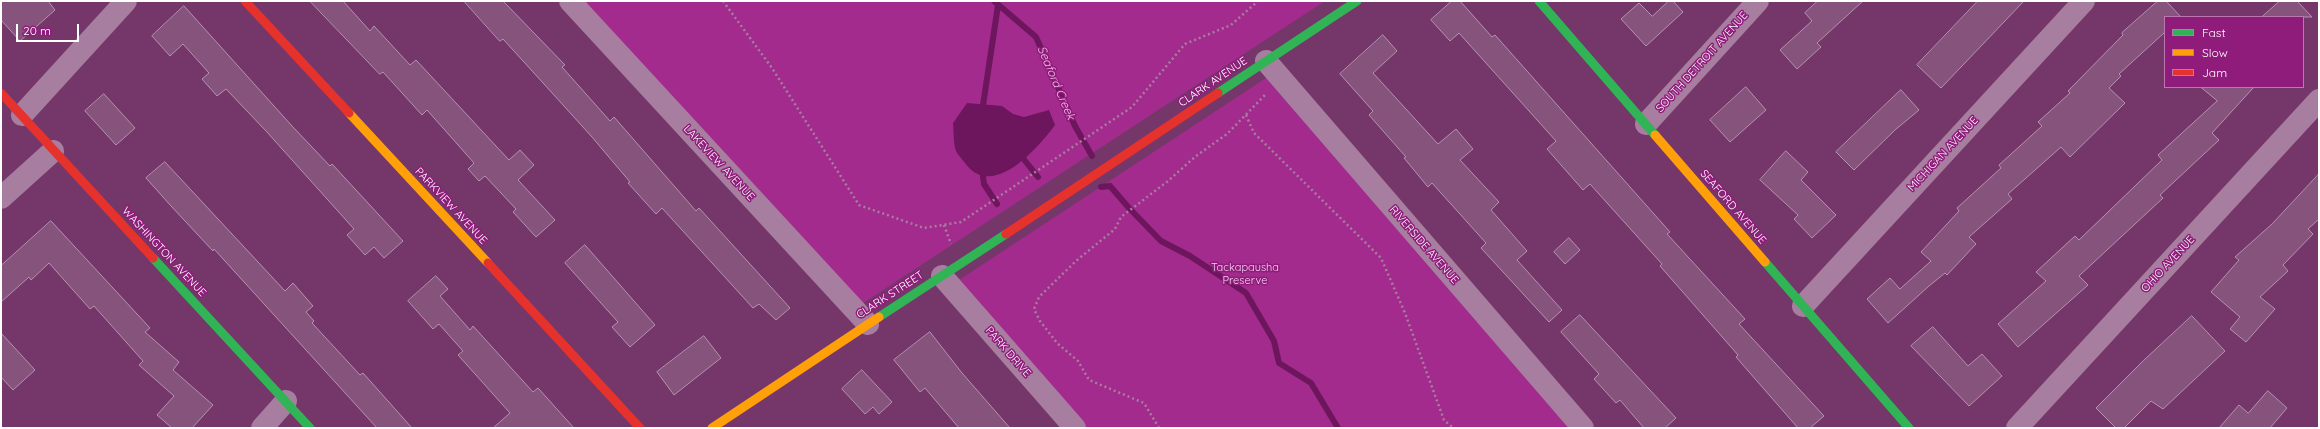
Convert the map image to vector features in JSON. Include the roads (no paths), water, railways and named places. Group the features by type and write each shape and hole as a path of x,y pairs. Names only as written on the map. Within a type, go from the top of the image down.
{"street":[{"path":"22,115 126,1"},
{"name":"PARKVIEW AVENUE","path":"245,1 640,428"},
{"name":"LAKEVIEW AVENUE","path":"570,1 868,324"},
{"name":"CLARK AVENUE","path":"1083,183 1357,1"},
{"name":"SEAFORD AVENUE","path":"1539,1 1909,428"},
{"name":"SOUTH DETROIT AVENUE","path":"1646,124 1758,1"},
{"name":"MICHIGAN AVENUE","path":"1803,306 2084,1"},
{"name":"RIVERSIDE AVENUE","path":"1266,61 1583,428"},
{"name":"WASHINGTON AVENUE","path":"1,93 53,151 286,400 310,428"},
{"name":"OHIO AVENUE","path":"2017,428 2319,100"},
{"path":"1,198 53,151"},
{"name":"CLARK STREET","path":"712,428 1083,183"},
{"name":"PARK DRIVE","path":"942,276 1075,428"},
{"path":"262,428 286,400"}],"waterway":[{"name":"Seaford Creek","path":"994,1 1036,37 1075,126 1092,156"},
{"path":"982,112 998,5"},
{"path":"1018,155 1022,157 1038,177"},
{"path":"982,169 984,184 997,204"},
{"name":"Seaford Creek","path":"1110,186 1161,241 1190,256 1246,293 1274,341 1279,363 1311,383 1338,428"},
{"path":"1101,187 1110,186"}],"park label":[{"name":"Tackapausha Preserve","path":"1245,274"}]}
